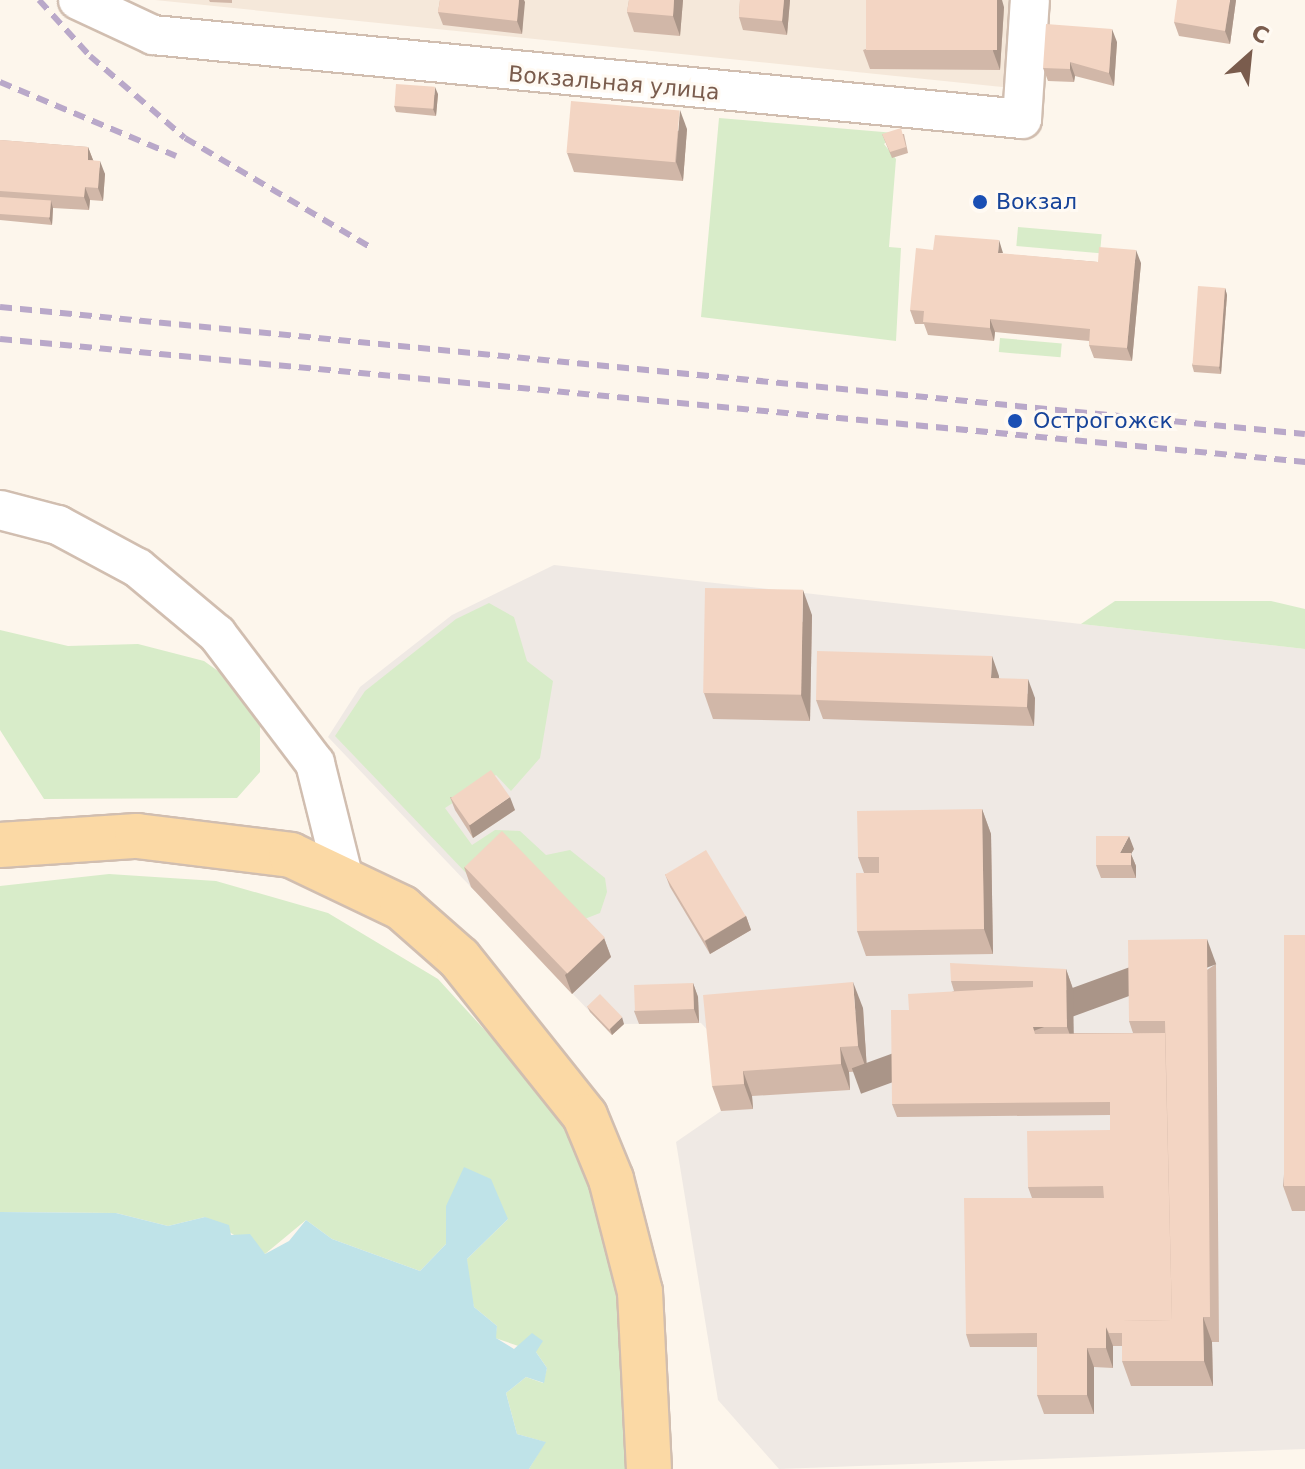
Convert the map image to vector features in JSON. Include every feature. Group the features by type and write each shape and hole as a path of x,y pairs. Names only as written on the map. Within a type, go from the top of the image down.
{"main road":[{"path":"0,845 137,836 225,843 291,855 402,908 459,958 585,1116 611,1179 640,1292 649,1469"}],"street":[{"name":"Вокзальная улица","path":"85,6 153,35 1022,119 1030,0"},
{"path":"0,510 58,525 138,568 217,634 315,763 344,879"}],"shaded area":[{"path":"155,0 1018,0 1012,88"},
{"path":"554,565 1305,649 1305,1449 779,1469 718,1400 676,1142 721,1111 714,1037 701,1023 624,1024 612,1035 328,737 360,687 452,615"}],"green space":[{"path":"719,118 895,133 884,144 896,159 889,247 901,248 896,341 701,317"},
{"path":"1018,227 1102,234 1100,253 1016,246"},
{"path":"1000,338 1062,343 1061,357 999,352"},
{"path":"1115,601 1271,601 1305,609 1305,649 1081,624"},
{"path":"489,603 514,617 527,661 553,681 540,758 511,791 496,775 445,808 472,845 495,830 520,831 546,855 570,850 605,878 607,892 600,913 582,920 468,875 335,736 365,691 456,619"},
{"path":"0,630 68,646 138,644 204,661 232,681 260,726 260,772 237,798 44,799 0,730"},
{"path":"109,874 216,881 328,913 438,979 513,1061 573,1135 618,1258 628,1469 529,1469 545,1442 517,1434 506,1393 526,1377 543,1383 547,1368 536,1352 495,1338 497,1326 474,1307 468,1285 467,1259 508,1219 446,1206 446,1244 420,1271 332,1239 306,1220 265,1254 205,1217 168,1226 116,1213 0,1212 0,886"}],"water":[{"path":"464,1167 491,1179 508,1219 467,1259 474,1307 497,1326 496,1338 514,1349 532,1333 543,1341 536,1352 547,1368 544,1383 526,1377 506,1393 517,1434 546,1442 529,1469 0,1469 0,1212 116,1213 168,1226 205,1217 229,1225 231,1235 250,1234 265,1254 289,1241 306,1220 332,1239 420,1271 446,1244 446,1206"}],"building":[{"path":"440,0 519,0 517,21 438,12"},
{"path":"629,0 674,0 673,16 627,12"},
{"path":"740,0 784,0 782,21 739,17"},
{"path":"866,0 997,0 997,50 866,50"},
{"path":"1177,0 1230,0 1225,31 1174,22"},
{"path":"1046,24 1112,29 1109,73 1070,62 1070,69 1043,68"},
{"path":"396,84 435,87 433,109 394,106"},
{"path":"571,101 680,110 675,162 566,153"},
{"path":"901,128 906,147 890,152 882,134"},
{"path":"0,140 88,147 88,160 100,161 98,188 85,187 84,197 0,191"},
{"path":"0,197 51,201 50,218 0,214"},
{"name":"Острогожск","path":"935,235 999,240 998,253 1098,262 1099,247 1136,250 1127,348 1089,345 1090,329 990,319 990,328 923,322 924,311 910,310 916,248 933,250"},
{"path":"1198,286 1225,288 1219,367 1192,365"},
{"path":"705,588 803,590 801,695 703,693"},
{"path":"817,651 992,656 991,678 1028,679 1027,707 816,700"},
{"path":"491,770 510,797 470,825 451,798"},
{"path":"982,809 984,929 857,931 856,873 879,873 879,857 858,857 857,811"},
{"path":"502,831 605,937 567,974 465,867"},
{"path":"1096,836 1129,836 1120,853 1131,853 1131,865 1096,865"},
{"path":"706,850 746,916 705,941 665,875"},
{"path":"1284,935 1305,935 1305,1186 1284,1186"},
{"path":"1207,939 1210,1317 1203,1317 1204,1361 1122,1361 1122,1321 1172,1320 1165,1021 1129,1021 1128,940"},
{"path":"950,963 1066,969 1067,1027 1033,1027 1033,981 951,981"},
{"path":"853,982 858,1046 840,1047 841,1064 743,1071 744,1084 712,1086 703,995"},
{"path":"693,983 694,1009 635,1011 634,985"},
{"path":"1033,987 1035,1034 1165,1033 1172,1320 1122,1321 1122,1333 1109,1333 1106,1327 1037,1327 1037,1333 966,1334 964,1198 1104,1198 1103,1186 1028,1187 1027,1131 1110,1130 1110,1102 892,1104 891,1010 909,1010 908,994"},
{"path":"600,994 622,1017 609,1030 587,1007"},
{"path":"1037,1327 1106,1327 1106,1348 1087,1348 1087,1395 1037,1395"}],"railway":[{"path":"39,0 90,56 185,138 372,248"},
{"path":"0,82 176,156"},
{"path":"0,307 1305,434"},
{"path":"0,339 1305,462"}],"place":[{"name":"Вокзал","path":"980,202"},
{"name":"Острогожск","path":"1015,421"}]}
